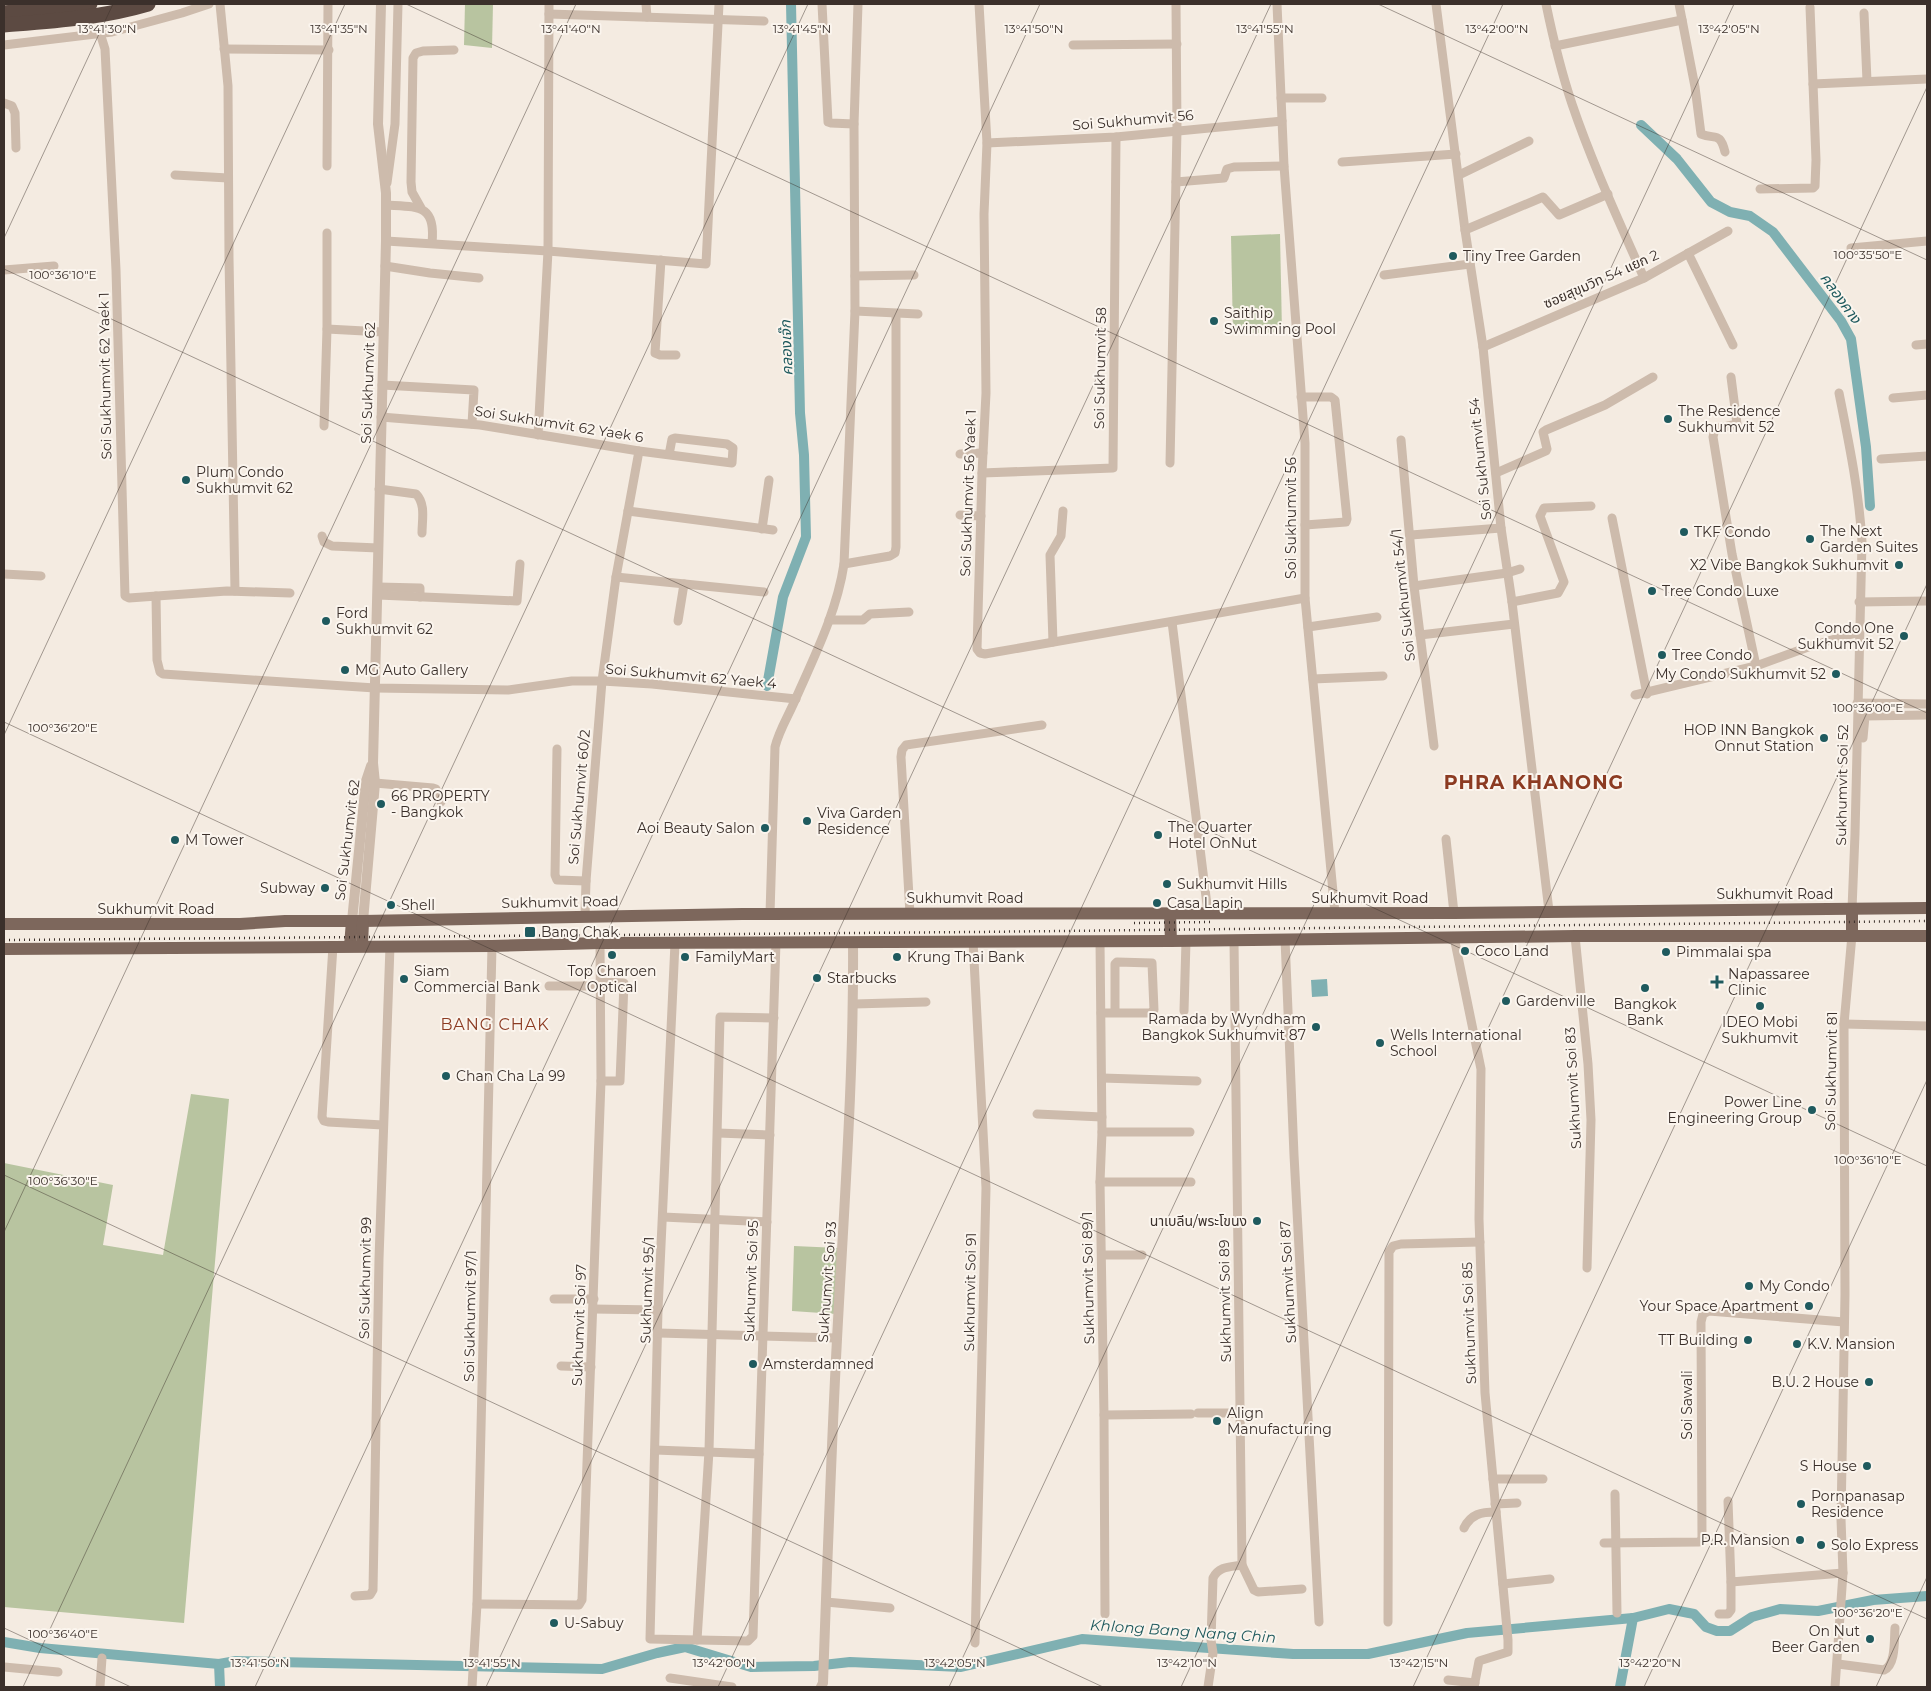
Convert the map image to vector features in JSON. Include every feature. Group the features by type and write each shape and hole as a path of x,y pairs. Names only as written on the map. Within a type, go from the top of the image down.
{"highway":[{"path":"4,7 37,4"},
{"path":"4,13 90,4"},
{"path":"4,25 68,20 124,11 148,4"}],"main road":[{"name":"Sukhumvit Road","path":"4,924 240,924 285,920 357,921 770,914 1335,913 1927,908"},
{"path":"1852,909 1852,935"},
{"path":"1170,913 1171,941"},
{"path":"356,946 357,921"},
{"path":"4,950 492,946 600,943 1186,941 1575,936 1927,936"}],"street":[{"path":"4,45 100,34 182,13 209,4"},
{"path":"220,4 228,86 235,591"},
{"path":"327,166 328,4"},
{"name":"Soi Sukhumvit 62","path":"357,921 375,783 373,763 386,241 386,193 378,124 381,4"},
{"path":"386,193 396,124 398,4"},
{"path":"538,435 548,251 549,4"},
{"path":"646,4 647,17"},
{"path":"386,241 548,251 706,264 719,4"},
{"path":"822,4 828,122 854,124"},
{"path":"770,914 775,747 777,738 796,699 836,604 844,564 855,311 854,124 858,4"},
{"name":"Soi Sukhumvit 56 Yaek 1","path":"980,4 987,143 984,214 986,393 977,649 980,653 985,654 1305,598"},
{"path":"1170,463 1177,130 1176,4"},
{"name":"Soi Sukhumvit 56","path":"1276,4 1284,166 1305,443 1305,598 1335,913"},
{"name":"Soi Sukhumvit 54","path":"1436,4 1465,230 1483,346 1501,528 1538,809 1549,911"},
{"path":"1546,4 1555,46 1572,105 1644,278"},
{"path":"1679,4 1695,87 1701,134 1718,137 1723,143 1725,152"},
{"path":"1760,190 1813,188 1815,185 1810,6"},
{"path":"1864,13 1867,82"},
{"path":"549,14 764,21"},
{"path":"1555,46 1682,20"},
{"name":"Soi Sukhumvit 62 Yaek 1","path":"100,34 106,49 116,270 125,596 129,598 235,591 290,593"},
{"path":"1073,46 1177,44"},
{"path":"224,49 329,50"},
{"path":"432,243 432,221 421,208 411,187 413,58 416,53 423,51 454,50"},
{"path":"1813,84 1927,79"},
{"path":"1281,98 1322,98"},
{"path":"4,103 12,106 15,113 16,148"},
{"name":"Soi Sukhumvit 56","path":"987,143 1116,137 1282,121"},
{"name":"Soi Sukhumvit 58","path":"982,472 1112,468 1116,137"},
{"path":"1459,175 1529,141"},
{"path":"1342,162 1456,154"},
{"path":"1176,182 1224,178 1227,169 1234,166 1284,166"},
{"path":"175,175 228,178"},
{"path":"1465,230 1543,197 1559,215 1608,194"},
{"path":"386,205 421,208"},
{"name":"ซอยสุขุมวิท 54 แยก 2","path":"1483,346 1512,332 1644,278 1728,231"},
{"path":"324,426 327,233"},
{"path":"1851,248 1927,241"},
{"path":"1688,253 1734,345"},
{"path":"662,260 655,353 660,355 676,355"},
{"path":"1384,275 1470,264"},
{"path":"4,270 54,266"},
{"path":"385,266 479,278"},
{"path":"855,276 914,275"},
{"path":"855,311 918,314"},
{"path":"844,564 890,556 895,553 896,314"},
{"path":"327,328 383,332"},
{"path":"1916,345 1927,344"},
{"path":"1496,473 1546,452 1548,449 1543,432 1546,430 1605,405 1653,377"},
{"path":"1731,377 1737,424 1715,429 1713,437 1732,554 1756,666"},
{"path":"382,385 474,390 472,424"},
{"name":"Sukhumvit Soi 52","path":"1839,393 1860,504 1862,542 1852,909"},
{"path":"1893,398 1927,395"},
{"path":"1301,397 1331,397 1335,400 1348,519 1346,522 1305,525"},
{"name":"Soi Sukhumvit 62 Yaek 6","path":"381,416 472,424 639,451 669,455 732,463 733,448 727,444 675,438 670,445 669,455"},
{"name":"Soi Sukhumvit 54/1","path":"1401,440 1411,535 1414,586 1434,746"},
{"name":"Soi Sukhumvit 60/2","path":"585,916 586,881 602,681 616,577 639,451"},
{"path":"960,454 983,453"},
{"path":"1882,459 1927,456"},
{"path":"762,529 768,480"},
{"path":"379,489 416,494 419,497 422,506 422,533"},
{"path":"1512,602 1558,593 1564,585 1540,516 1541,511 1552,506 1591,506"},
{"path":"628,511 773,530"},
{"path":"1053,642 1050,555 1061,536 1063,512"},
{"path":"960,516 981,516"},
{"path":"1612,518 1647,694"},
{"path":"1411,535 1501,528"},
{"path":"322,536 324,542 332,546 378,548"},
{"path":"378,591 420,597 517,601 520,564"},
{"path":"1414,586 1507,573 1520,569"},
{"path":"4,574 41,576"},
{"path":"616,577 764,592"},
{"path":"678,621 684,584"},
{"path":"156,596 157,660 160,672 163,674 375,688"},
{"path":"1860,602 1927,601"},
{"path":"829,620 863,620 870,614 909,612"},
{"path":"1308,626 1377,617"},
{"path":"1172,622 1208,913"},
{"path":"1420,635 1514,624"},
{"path":"1635,695 1647,694 1756,666 1810,646 1859,632"},
{"path":"1313,679 1383,676"},
{"name":"Soi Sukhumvit 62 Yaek 4","path":"375,688 508,690 572,681 602,681 652,684 796,699"},
{"path":"1857,703 1927,704"},
{"path":"1863,738 1865,716 1927,715"},
{"path":"910,914 902,750 906,745 1042,725"},
{"path":"558,749 555,875 558,880 563,881 586,881"},
{"name":"Soi Sukhumvit 62","path":"357,921 366,781 373,763"},
{"path":"375,783 433,788 436,789 441,802"},
{"path":"1446,839 1454,912"},
{"name":"Soi Sukhumvit 81","path":"1835,1687 1842,1609 1843,1573 1841,1519 1844,1322 1844,1024 1852,935"},
{"name":"Sukhumvit Soi 83","path":"1575,936 1588,1064 1591,1120 1587,1268"},
{"name":"Sukhumvit Soi 85","path":"1454,938 1481,1068 1480,1242 1484,1393 1508,1640 1508,1652 1479,1661 1475,1685"},
{"name":"Sukhumvit Soi 89","path":"1234,940 1242,1565"},
{"name":"Sukhumvit Soi 87","path":"1285,940 1294,1155 1319,1622"},
{"name":"Sukhumvit Soi 91","path":"973,941 986,1188 975,1643"},
{"name":"Sukhumvit Soi 89/1","path":"1100,941 1102,1078 1100,1182 1105,1614"},
{"path":"1184,1011 1186,941"},
{"name":"Sukhumvit Soi 95","path":"650,1639 748,1641 753,1636 776,942"},
{"name":"Sukhumvit Soi 93","path":"822,1685 837,1338 850,1131 854,1004 853,942"},
{"name":"Sukhumvit Soi 97","path":"477,1604 579,1605 581,1603 594,1309 601,1081 600,943"},
{"name":"Sukhumvit 95/1","path":"650,1639 659,1333 658,1310 675,943"},
{"path":"333,946 322,1117 324,1121 328,1122 384,1125"},
{"name":"Soi Sukhumvit 99","path":"355,1596 370,1595 373,1590 379,1259 390,946"},
{"name":"Soi Sukhumvit 97/1","path":"473,1686 477,1604 492,946"},
{"path":"1101,1013 1116,1013 1150,1013 1154,1010 1152,963 1118,962 1115,964 1116,1013"},
{"path":"550,986 624,983 620,1081 601,1081"},
{"path":"854,1004 926,1002"},
{"path":"698,1640 709,1451 720,1017 774,1018"},
{"path":"1844,1024 1927,1026"},
{"path":"1102,1078 1197,1081"},
{"path":"1037,1114 1102,1117"},
{"path":"1102,1132 1190,1132"},
{"path":"718,1133 770,1135"},
{"path":"1100,1182 1191,1182"},
{"path":"663,1217 767,1222"},
{"path":"1388,1622 1389,1252 1393,1246 1401,1244 1480,1242"},
{"path":"1102,1255 1142,1255"},
{"path":"554,1299 594,1299"},
{"path":"594,1309 658,1310"},
{"name":"Soi Sawali","path":"1604,1543 1699,1542 1702,1539 1701,1322 1703,1314 1708,1311 1844,1322"},
{"path":"659,1333 837,1338"},
{"path":"561,1366 591,1366"},
{"path":"1104,1415 1240,1413"},
{"path":"655,1450 759,1454"},
{"path":"1493,1479 1543,1479"},
{"path":"1615,1494 1617,1613"},
{"path":"1719,1614 1728,1614 1731,1610 1728,1501"},
{"path":"1464,1528 1468,1521 1477,1514 1517,1503"},
{"path":"1208,1687 1213,1653 1213,1578 1216,1572 1221,1568 1242,1565 1254,1590 1258,1592 1302,1589"},
{"path":"1730,1582 1843,1573"},
{"path":"1503,1584 1550,1579"},
{"path":"826,1602 890,1608"},
{"path":"1838,1664 1887,1669 1891,1664 1895,1628"},
{"path":"100,1687 102,1658"},
{"path":"4,1667 58,1672"},
{"path":"670,1678 732,1687"},
{"path":"1448,1680 1475,1685"}],"green space":[{"path":"465,4 493,4 492,48 464,45"},
{"path":"1280,234 1282,332 1233,334 1231,236"},
{"path":"191,1094 229,1099 184,1623 4,1607 4,1163 113,1185 103,1245 163,1255"},
{"path":"794,1246 839,1248 836,1314 792,1311"}],"water":[{"path":"1327,979 1328,996 1312,997 1311,980"}],"waterway":[{"name":"คลองเจ๊ก","path":"767,686 783,597 806,537 804,455 800,413 791,4"},
{"name":"คลองคาง","path":"1641,125 1677,159 1711,202 1730,212 1750,216 1773,232 1841,321 1851,339 1866,447 1870,506"},
{"name":"Khlong Bang Nang Chin","path":"4,1642 40,1648 219,1664 236,1661 602,1669 685,1647 751,1667 814,1666 850,1662 961,1667 1082,1639 1293,1654 1368,1654 1467,1633 1633,1618 1669,1609 1694,1614 1706,1627 1717,1631 1730,1631 1752,1617 1780,1609 1818,1611 1873,1600 1927,1596"},
{"path":"1620,1687 1633,1618"},
{"path":"219,1664 220,1687"}],"railway":[{"path":"4,940 975,932 1927,921"},
{"path":"1134,923 1211,922"}],"place":[{"name":"Tiny Tree Garden","path":"1453,256"},
{"name":"Saithip Swimming Pool","path":"1214,321"},
{"name":"The Residence Sukhumvit 52","path":"1668,419"},
{"name":"Plum Condo Sukhumvit 62","path":"186,480"},
{"name":"TKF Condo","path":"1684,532"},
{"name":"The Next Garden Suites","path":"1810,539"},
{"name":"X2 Vibe Bangkok Sukhumvit","path":"1899,565"},
{"name":"Tree Condo Luxe","path":"1652,591"},
{"name":"Ford Sukhumvit 62","path":"326,621"},
{"name":"Condo One Sukhumvit 52","path":"1904,636"},
{"name":"Tree Condo","path":"1662,655"},
{"name":"MG Auto Gallery","path":"345,670"},
{"name":"My Condo Sukhumvit 52","path":"1836,674"},
{"name":"HOP INN Bangkok Onnut Station","path":"1824,738"},
{"name":"66 PROPERTY - Bangkok","path":"381,804"},
{"name":"Viva Garden Residence","path":"807,821"},
{"name":"Aoi Beauty Salon","path":"765,828"},
{"name":"The Quarter Hotel OnNut","path":"1158,835"},
{"name":"M Tower","path":"175,840"},
{"name":"Sukhumvit Hills","path":"1167,884"},
{"name":"Subway","path":"325,888"},
{"name":"Casa Lapin","path":"1157,903"},
{"name":"Shell","path":"391,905"},
{"name":"Bang Chak","path":"530,932"},
{"name":"Coco Land","path":"1465,951"},
{"name":"Pimmalai spa","path":"1666,952"},
{"name":"Top Charoen Optical","path":"612,955"},
{"name":"FamilyMart","path":"685,957"},
{"name":"Krung Thai Bank","path":"897,957"},
{"name":"Starbucks","path":"817,978"},
{"name":"Siam Commercial Bank","path":"404,979"},
{"name":"Napassaree Clinic","path":"1717,982"},
{"name":"Bangkok Bank","path":"1645,988"},
{"name":"Gardenville","path":"1506,1001"},
{"name":"IDEO Mobi Sukhumvit","path":"1760,1006"},
{"name":"Ramada by Wyndham Bangkok Sukhumvit 87","path":"1316,1027"},
{"name":"Wells International School","path":"1380,1043"},
{"name":"Chan Cha La 99","path":"446,1076"},
{"name":"Power Line Engineering Group","path":"1812,1110"},
{"name":"นาเบลีน/พระโขนง","path":"1257,1221"},
{"name":"My Condo","path":"1749,1286"},
{"name":"Your Space Apartment","path":"1809,1306"},
{"name":"TT Building","path":"1748,1340"},
{"name":"K.V. Mansion","path":"1797,1344"},
{"name":"Amsterdamned","path":"753,1364"},
{"name":"B.U. 2 House","path":"1869,1382"},
{"name":"Align Manufacturing","path":"1217,1421"},
{"name":"S House","path":"1867,1466"},
{"name":"Pornpanasap Residence","path":"1801,1504"},
{"name":"P.R. Mansion","path":"1800,1540"},
{"name":"Solo Express","path":"1821,1545"},
{"name":"U-Sabuy","path":"554,1623"},
{"name":"On Nut Beer Garden","path":"1870,1639"}],"district":[{"name":"PHRA KHANONG","path":"1534,782"},
{"name":"BANG CHAK","path":"495,1024"}]}
